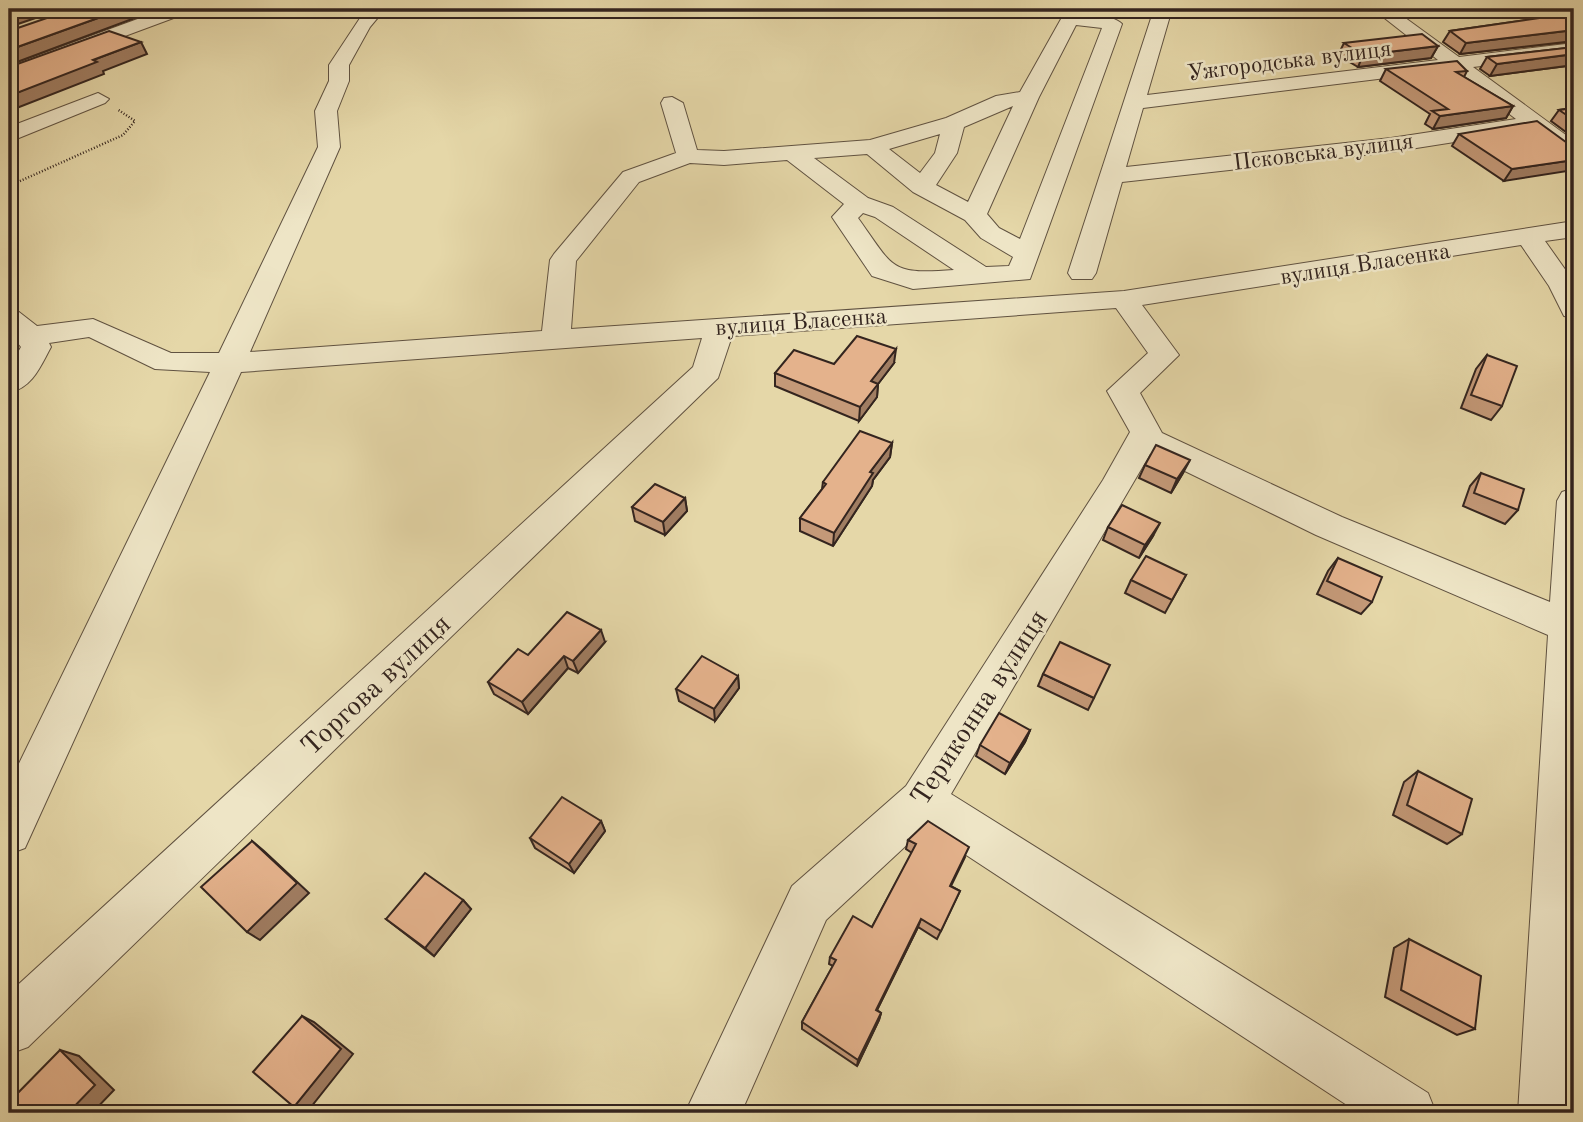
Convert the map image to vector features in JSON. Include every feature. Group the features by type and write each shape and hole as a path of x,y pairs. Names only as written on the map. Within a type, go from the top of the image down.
{"street":[{"path":"9,73 181,9"},
{"path":"9,832 325,157 330,131 326,111 339,82 339,65 362,25 376,9"},
{"path":"1082,272 1163,9"},
{"path":"1382,9 1574,152"},
{"path":"859,203 845,217 883,270 913,281 978,274 1020,273 1113,24 1070,19 1028,96 974,215"},
{"name":"Ужгородська вулиця","path":"1134,103 1574,49"},
{"path":"556,339 563,260 631,177 688,156 724,158 793,155 872,147 954,123 1003,101 1028,96"},
{"path":"9,135 97,99"},
{"path":"672,103 688,156"},
{"path":"922,187 946,153 954,123"},
{"name":"Псковська вулиця","path":"1112,176 1391,145 1533,123"},
{"path":"872,147 922,187 974,215 989,233 1026,254"},
{"path":"793,155 859,203 884,212 978,274"},
{"name":"вулиця Власенка","path":"20,327 93,328 166,362 228,363 1124,299 1574,229"},
{"path":"1529,238 1563,286 1574,310"},
{"path":"1124,299 1164,355 1123,391 1146,432 1143,437 1329,526 1570,627"},
{"path":"9,383 31,360 36,347 20,327"},
{"name":"Торгова вулиця","path":"9,1028 707,371 720,327"},
{"name":"Териконна вулиця","path":"713,1113 809,903 922,801 1104,509 1143,437"},
{"path":"1546,1113 1574,501"},
{"path":"922,801 1408,1113"}],"path":[{"path":"9,186 132,128 135,121 132,116 97,99"}],"building":[{"path":"73,9 123,9 9,50 9,31"},
{"path":"1574,13 1574,30 1466,43 1450,31"},
{"path":"109,31 141,42 9,96 9,67"},
{"path":"1422,34 1438,46 1363,55 1344,43"},
{"path":"1574,47 1574,54 1497,64 1487,57"},
{"path":"1457,61 1467,71 1456,72 1513,106 1440,116 1432,111 1448,109 1386,69"},
{"path":"1574,108 1574,120 1559,110"},
{"path":"1537,121 1574,148 1574,160 1512,169 1459,134"},
{"path":"857,336 896,349 871,381 878,384 860,407 775,373 794,350 834,364"},
{"path":"1487,355 1517,366 1502,406 1471,395"},
{"path":"860,431 892,443 870,472 873,473 834,533 800,518 826,484 823,482"},
{"path":"1156,445 1190,460 1177,479 1145,465"},
{"path":"1481,473 1524,489 1518,510 1474,493"},
{"path":"655,484 685,498 663,522 632,507"},
{"path":"1122,505 1160,523 1145,545 1108,527"},
{"path":"1146,556 1186,575 1172,600 1131,580"},
{"path":"1338,558 1382,577 1372,602 1327,581"},
{"path":"567,612 601,630 573,661 564,656 522,702 488,682 518,649 528,655"},
{"path":"1060,642 1110,665 1094,698 1043,674"},
{"path":"702,656 738,676 714,709 676,689"},
{"path":"999,713 1030,730 1010,763 980,745"},
{"path":"1418,771 1472,799 1462,834 1407,805"},
{"path":"562,797 601,821 569,864 530,838"},
{"path":"928,821 969,847 950,886 960,891 941,931 921,919 876,1010 881,1013 858,1060 802,1022 836,960 830,957 853,916 872,927 916,844 908,840"},
{"path":"252,841 297,883 247,932 201,887"},
{"path":"425,873 463,900 425,948 386,919"},
{"path":"1409,939 1481,976 1475,1029 1401,990"},
{"path":"302,1016 341,1049 294,1107 253,1072"},
{"path":"60,1050 95,1085 68,1113 9,1113 9,1102"},
{"path":"1373,1110 1385,1111 1388,1113 1372,1113"}]}
